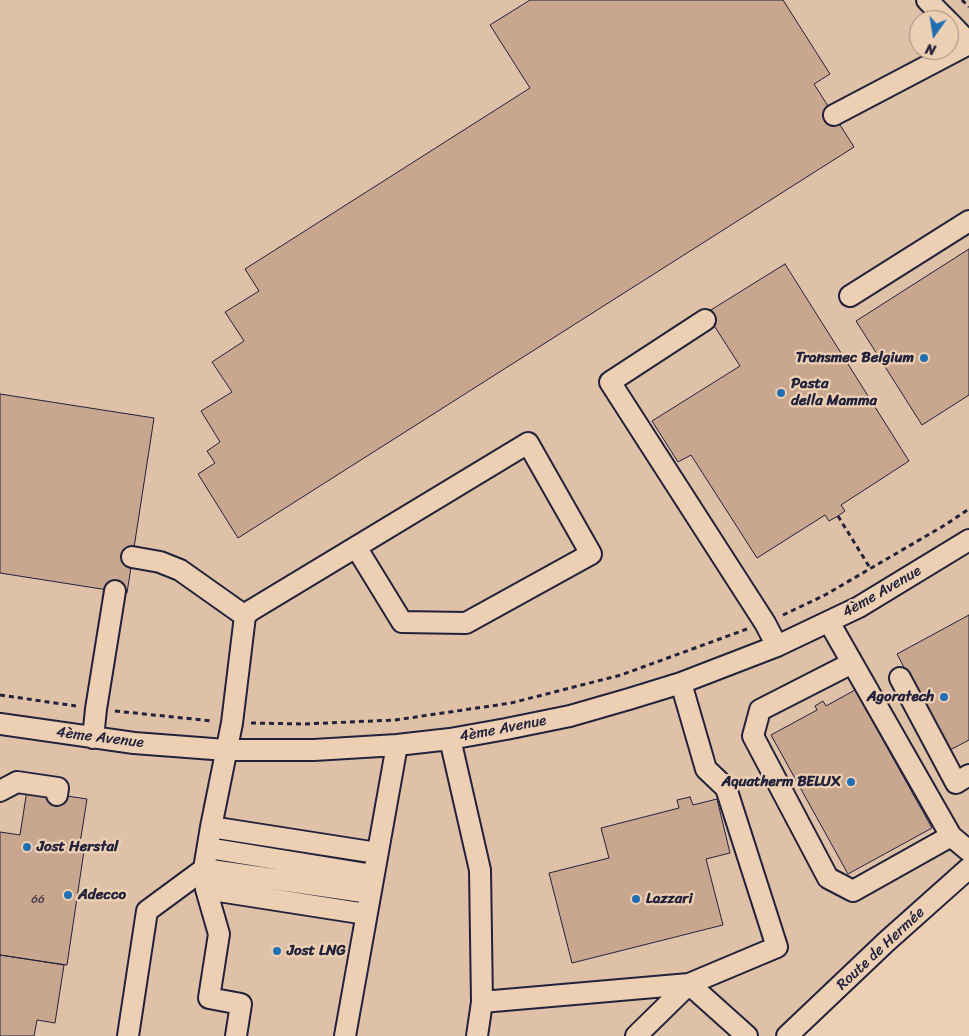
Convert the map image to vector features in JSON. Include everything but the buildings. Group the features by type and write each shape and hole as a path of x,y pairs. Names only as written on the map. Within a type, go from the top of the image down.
{"street":[{"path":"927,0 937,10"},
{"path":"834,115 969,43 959,33"},
{"path":"850,296 969,221"},
{"path":"705,320 610,382 765,623 777,646"},
{"path":"236,1036 241,1004 210,998 219,934 206,889 204,869 232,723 245,616 250,611 528,443 591,554 466,623 402,622 356,547"},
{"name":"4ème Avenue","path":"0,724 93,738 181,748 226,750 314,750 397,745 450,739 570,716 681,682 777,646 859,607 969,540"},
{"path":"132,557 160,562 180,570 245,616"},
{"path":"93,738 115,591"},
{"path":"829,622 951,836 969,851"},
{"path":"852,663 760,710 753,736 828,878 853,891 951,836"},
{"path":"900,678 956,783 969,775"},
{"path":"482,1002 689,984 778,947 726,788 706,769 681,682"},
{"path":"450,739 480,870 482,1002 478,1036"},
{"path":"345,1036 397,745"},
{"path":"0,791 17,782 58,788 57,795"},
{"path":"211,827 377,852"},
{"path":"208,848 371,884"},
{"name":"Route de Hermée","path":"790,1033 886,942 969,868"},
{"path":"128,1036 147,911 204,869 371,884"},
{"path":"206,889 366,914"},
{"path":"636,1036 689,984"},
{"path":"689,984 747,1036"}],"path":[{"path":"962,0 969,7"},
{"path":"0,695 96,709 232,723 304,724 395,720 511,703 621,675 765,623 825,595 969,509"},
{"path":"838,516 870,569"}],"shaded area":[{"path":"0,0 969,0 969,864 774,1036 0,1036"}],"place":[{"name":"Transmec Belgium","path":"924,358"},
{"name":"Pasta della Mamma","path":"781,393"},
{"name":"Agoratech","path":"944,697"},
{"name":"Aquatherm BELUX","path":"851,782"},
{"name":"Jost Herstal","path":"27,847"},
{"name":"Adecco","path":"68,895"},
{"name":"Lazzari","path":"636,899"},
{"name":"Jost LNG","path":"277,951"}]}
